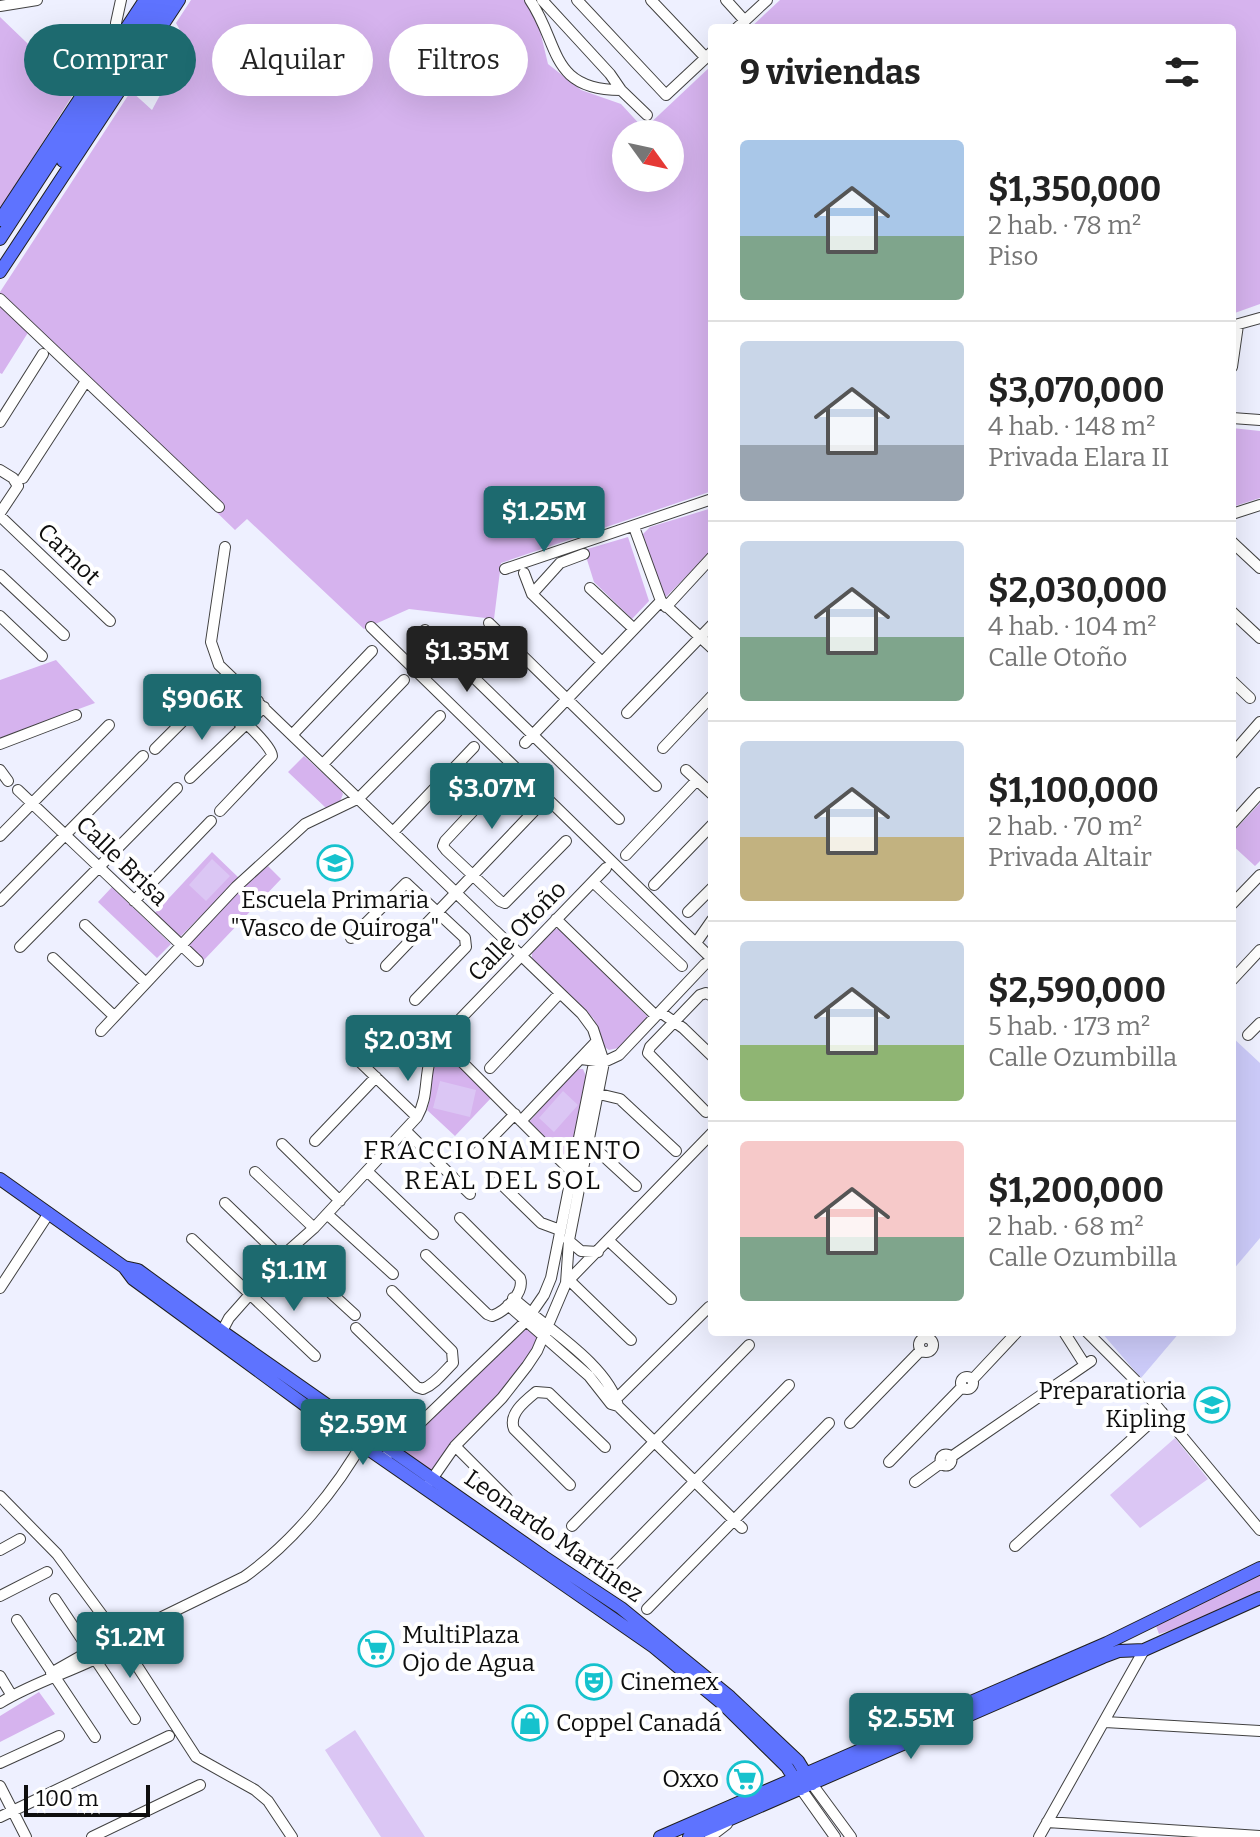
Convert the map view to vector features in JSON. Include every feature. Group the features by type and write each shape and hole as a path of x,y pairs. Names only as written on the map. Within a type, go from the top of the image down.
{"main road":[{"path":"130,24 145,0"},
{"path":"0,239 156,0"},
{"path":"0,272 168,0"},
{"path":"0,257 179,0"},
{"path":"0,220 82,96"},
{"name":"Leonardo Martínez","path":"0,1179 124,1267 138,1270 214,1333 542,1562 680,1668 804,1781"},
{"name":"Leonardo Martínez","path":"542,1562 621,1608 699,1670 798,1761 804,1781"},
{"path":"689,1837 804,1781 1136,1630 1260,1568"},
{"path":"660,1837 1103,1657 1119,1651 1149,1647 1260,1598"},
{"path":"1149,1623 1154,1630 1149,1647"},
{"path":"1136,1630 1137,1641 1149,1647"},
{"path":"676,1652 680,1668 699,1670"}],"street":[{"path":"0,6 37,0"},
{"path":"116,24 121,0"},
{"path":"530,0 555,57 580,82 601,90 621,90"},
{"path":"542,0 647,115"},
{"path":"577,0 666,95 708,56"},
{"path":"651,0 708,54"},
{"path":"726,0 741,24 767,0"},
{"path":"543,26 559,20"},
{"path":"0,299 219,507"},
{"path":"1236,325 1260,318"},
{"path":"0,422 43,354"},
{"path":"0,515 86,381"},
{"path":"1236,418 1260,420"},
{"path":"0,470 20,482"},
{"path":"505,569 708,500"},
{"path":"1236,513 1260,505"},
{"name":"Carnot","path":"0,515 110,621"},
{"path":"634,527 664,604 708,644"},
{"path":"1236,546 1260,568"},
{"path":"225,547 211,642 219,665 582,1014 593,1029 597,1045 599,1094 588,1146 551,1278 529,1318 387,1454"},
{"path":"532,594 560,563 584,554"},
{"path":"529,739 634,629 708,561"},
{"path":"524,573 532,594 602,662"},
{"path":"0,575 64,635"},
{"path":"590,588 634,629"},
{"path":"0,616 42,656"},
{"path":"1236,616 1260,638"},
{"path":"489,623 656,786"},
{"path":"371,627 708,956"},
{"path":"627,713 708,629"},
{"path":"425,630 529,739 619,819"},
{"path":"292,735 372,651"},
{"path":"323,764 404,680"},
{"path":"1236,685 1250,698"},
{"path":"155,749 210,694 273,752 220,811"},
{"path":"663,748 708,700"},
{"path":"190,778 261,704"},
{"path":"0,744 76,715"},
{"path":"101,1031 236,887 292,834 305,824 359,798 440,716"},
{"path":"1236,749 1260,722"},
{"path":"0,836 109,725"},
{"path":"394,831 474,747"},
{"path":"0,901 143,756"},
{"path":"0,770 8,781"},
{"path":"686,770 708,790"},
{"path":"503,779 443,846 505,903 566,841"},
{"path":"626,855 697,780"},
{"path":"20,947 177,788"},
{"name":"Calle Brisa","path":"18,790 198,961"},
{"path":"1236,817 1260,793"},
{"path":"386,966 536,809"},
{"path":"134,901 211,821"},
{"path":"654,885 708,829"},
{"name":"Calle Otoño","path":"214,1333 250,1295 282,1254 314,1228 406,1131 417,1117 424,1097 427,1065 440,1040 606,868"},
{"path":"1236,900 1260,875"},
{"path":"593,882 682,966"},
{"path":"351,938 406,883 438,912 467,941 466,947 415,1000"},
{"path":"688,912 708,892"},
{"path":"556,919 708,1052"},
{"path":"85,925 146,983"},
{"path":"696,943 708,926"},
{"path":"1236,976 1260,950"},
{"path":"53,958 114,1016"},
{"path":"581,1059 599,1062 619,1055 708,958"},
{"path":"490,1068 560,993"},
{"path":"706,1112 648,1053 650,1047 678,1023 700,995 708,994"},
{"path":"1248,1035 1260,1023"},
{"path":"440,1040 572,1172"},
{"path":"477,1153 597,1045"},
{"path":"360,1062 417,1117"},
{"path":"599,1062 572,1172 563,1236 568,1282 631,1340"},
{"path":"315,1141 376,1077"},
{"path":"599,1094 620,1099 676,1151"},
{"path":"406,1131 470,1194"},
{"path":"428,1483 455,1446 527,1366 568,1282 708,1137"},
{"path":"282,1144 340,1201"},
{"path":"588,1146 598,1151 636,1186"},
{"path":"255,1172 314,1228"},
{"path":"368,1172 433,1234"},
{"path":"498,1181 541,1223 581,1251 598,1252"},
{"path":"225,1203 355,1315"},
{"path":"0,1288 49,1213"},
{"path":"327,1214 393,1274"},
{"path":"426,1255 487,1314 498,1314 510,1302 523,1283 460,1218"},
{"path":"192,1239 315,1356"},
{"path":"608,1240 671,1299"},
{"path":"356,1328 417,1387 427,1388 442,1375 453,1363 452,1351 392,1291"},
{"path":"510,1302 546,1330 738,1524"},
{"path":"615,1403 708,1308"},
{"path":"850,1423 921,1350 931,1350 934,1336"},
{"path":"889,1462 962,1387 970,1388 972,1380 1013,1336"},
{"path":"915,1482 1088,1363 1067,1336"},
{"path":"1091,1336 1135,1380 1260,1530"},
{"path":"572,1526 749,1345"},
{"path":"442,1375 455,1388"},
{"path":"593,1569 603,1575 789,1385"},
{"path":"509,1389 524,1403"},
{"path":"570,1485 514,1429 513,1417 524,1403 536,1392 549,1393 605,1447"},
{"path":"1015,1546 1162,1412"},
{"path":"647,1609 738,1524 829,1423"},
{"path":"0,1703 91,1652 107,1634 119,1638 244,1577 329,1496 364,1438"},
{"path":"455,1446 500,1497"},
{"path":"0,1496 57,1554 119,1638 196,1757 255,1790 268,1801 292,1837"},
{"path":"0,1550 20,1539"},
{"path":"0,1596 47,1572"},
{"path":"55,1599 135,1719"},
{"path":"17,1620 51,1676 95,1737"},
{"path":"51,1676 91,1652 117,1648 119,1638"},
{"path":"1039,1837 1149,1647"},
{"path":"0,1676 12,1696"},
{"path":"1105,1722 1260,1731"},
{"path":"0,1763 59,1736"},
{"path":"0,1817 169,1736"},
{"path":"804,1781 835,1837"},
{"path":"804,1781 851,1837"},
{"path":"92,1837 200,1785"},
{"path":"0,1786 26,1837"},
{"path":"710,1837 732,1818"},
{"path":"1047,1822 1260,1836"}],"shaded area":[{"path":"191,0 524,0 536,14 548,64 581,90 621,104 636,120 612,120 612,192 684,192 684,120 654,120 708,69 708,492 501,563 494,619 409,609 364,629 247,519 235,530 29,331 0,373 0,292 128,96 137,96 152,110 160,96 196,96 196,24 176,23"},
{"path":"780,0 1260,0 1260,304 1236,313 1236,24 754,24"},
{"path":"0,17 24,40 24,96 72,96 0,209"},
{"path":"1236,428 1260,431 1260,498 1236,506"},
{"path":"708,509 708,554 665,598 643,541 643,534 650,527"},
{"path":"628,537 649,601 632,619 594,582 584,550"},
{"path":"56,660 95,703 0,738 0,680"},
{"path":"304,756 341,790 343,794 339,804 326,808 288,772"},
{"path":"1260,803 1260,861 1255,866 1236,849 1236,829"},
{"path":"212,852 239,878 180,937 155,913"},
{"path":"212,859 230,876 206,901 189,885"},
{"path":"268,866 281,879 204,960 188,946 238,891"},
{"path":"112,887 171,944 157,958 98,902"},
{"path":"555,929 559,929 648,1017 618,1048 609,1050 603,1046 594,1019 532,958 532,953"},
{"path":"1236,1041 1260,1063 1260,1238 1236,1266"},
{"path":"445,1053 492,1097 455,1136 427,1110 436,1058"},
{"path":"576,1069 583,1069 586,1076 571,1159 568,1160 529,1122"},
{"path":"440,1081 476,1090 470,1117 433,1108"},
{"path":"563,1091 578,1105 554,1132 539,1118"},
{"path":"527,1326 538,1335 520,1370 433,1469 428,1470 401,1450 402,1445"},
{"path":"1104,1336 1177,1336 1141,1378"},
{"path":"1175,1438 1208,1479 1140,1528 1110,1495"},
{"path":"1260,1570 1260,1592 1194,1623 1159,1634 1155,1623"},
{"path":"39,1692 55,1714 0,1742 0,1716"},
{"path":"355,1730 425,1837 381,1837 325,1750"}],"place":[{"name":"Escuela Primaria \"Vasco de Quiroga\"","path":"335,863"},
{"name":"Preparatioria Kipling","path":"1212,1405"},
{"name":"MultiPlaza Ojo de Agua","path":"376,1649"},
{"name":"Cinemex","path":"594,1682"},
{"name":"Coppel Canadá","path":"530,1723"},
{"name":"Oxxo","path":"745,1779"}],"district":[{"name":"FRACCIONAMIENTO REAL DEL SOL","path":"503,1165"}]}
